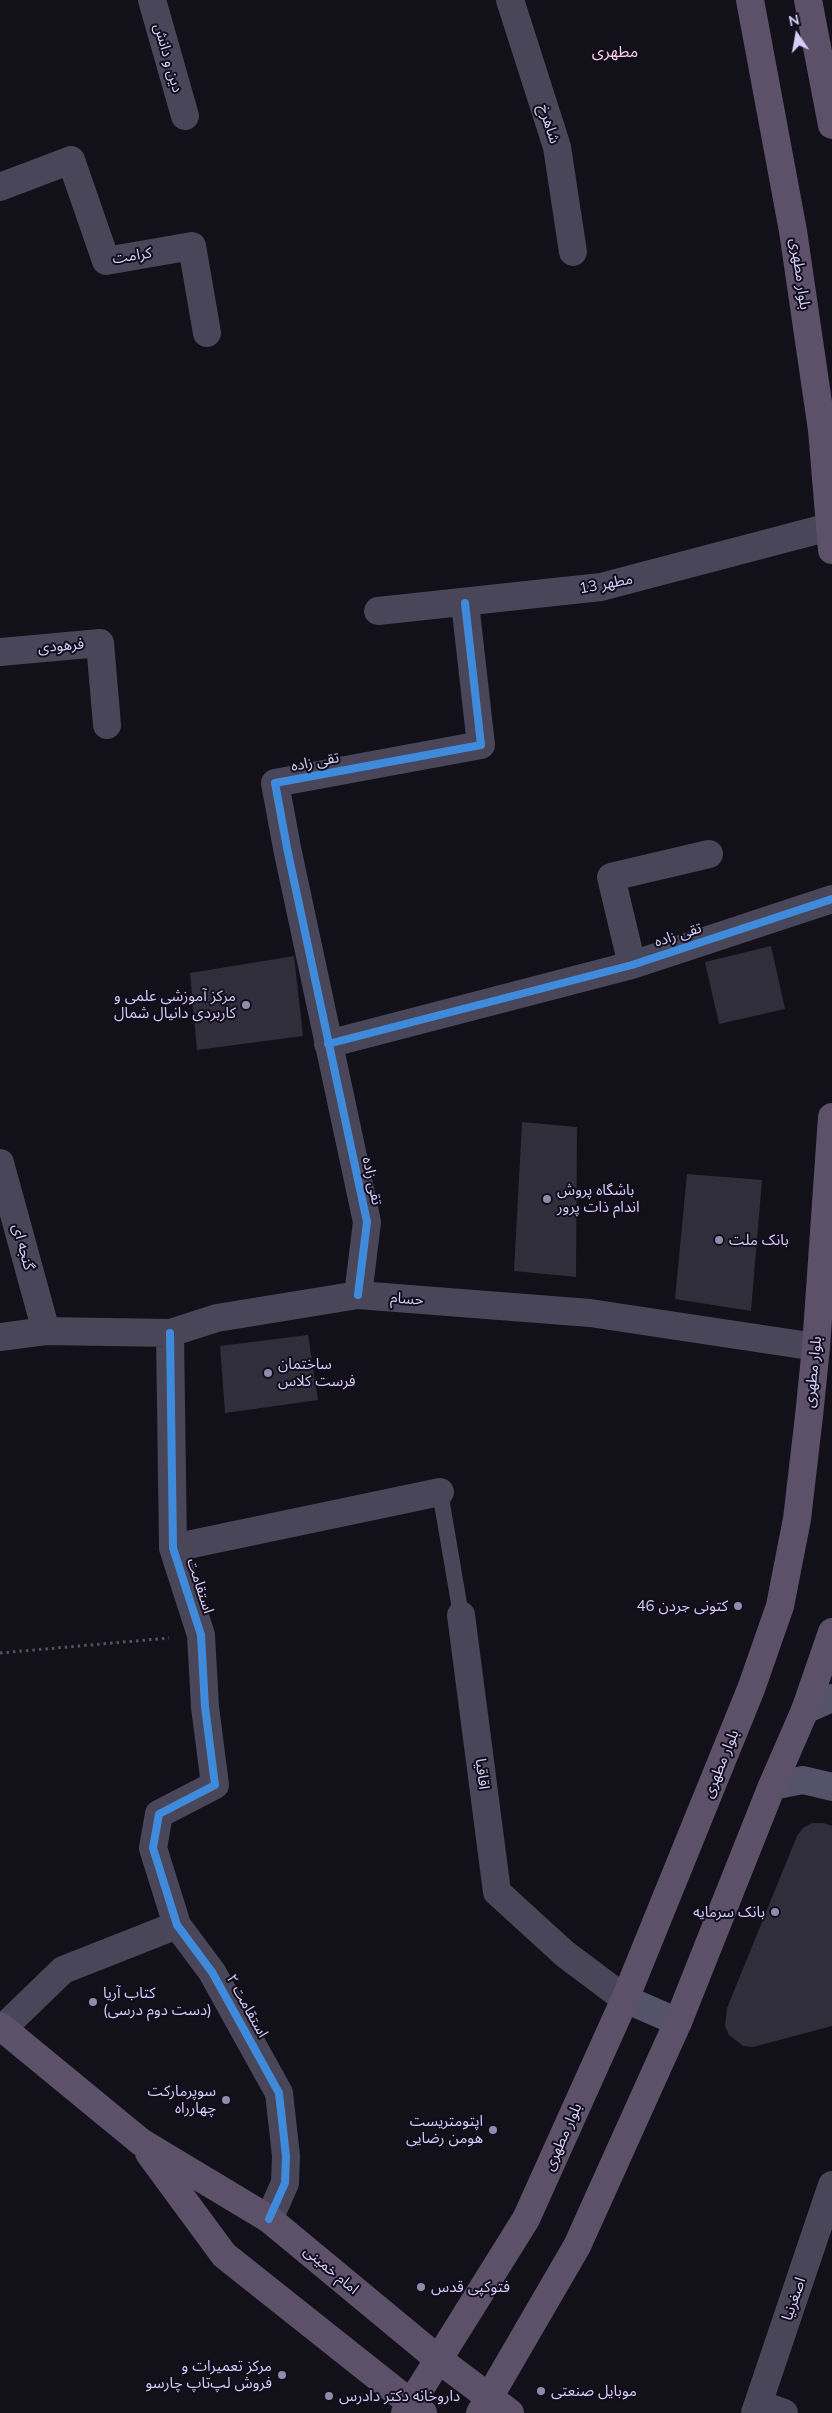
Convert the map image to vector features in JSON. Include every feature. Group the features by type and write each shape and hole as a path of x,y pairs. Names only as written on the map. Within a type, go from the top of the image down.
{"main road":[{"name":"بلوار مطهری","path":"750,0 793,231 822,430 831,538"},
{"path":"810,1 832,125"},
{"name":"بلوار مطهری","path":"413,2410 438,2359 526,2219 624,1999 751,1689 780,1606 797,1519 816,1347 832,1117"},
{"path":"493,2408 577,2246 678,2022 772,1786 805,1710 832,1632"},
{"path":"805,1710 832,1698"},
{"path":"772,1786 803,1780 832,1786"},
{"path":"624,1999 678,2022"},
{"name":"امام خمینی","path":"2,2027 142,2142 269,2220 438,2359 493,2408"},
{"name":"امام خمینی","path":"142,2142 224,2255 413,2410"}],"street":[{"name":"دین و دانش","path":"152,0 185,116"},
{"name":"شاهرخ","path":"510,0 557,147 573,252"},
{"name":"کرامت","path":"0,187 71,160 106,261 192,246 207,334"},
{"name":"مطهر 13","path":"378,611 601,587 831,538"},
{"name":"تقی زاده","path":"358,1295 367,1222 328,1044 275,783 481,744 465,603"},
{"name":"فرهودی","path":"0,652 100,643 107,725"},
{"path":"632,964 611,877 709,854"},
{"name":"تقی زاده","path":"328,1044 632,964 832,899"},
{"name":"گنجه ای","path":"0,1163 46,1331"},
{"name":"حسام","path":"0,1337 46,1331 170,1333 217,1318 358,1295 590,1313 816,1347"},
{"name":"استقامت","path":"160,1814 214,1785 205,1707 201,1635 173,1548 170,1333"},
{"name":"استقامت","path":"173,1548 440,1492"},
{"name":"اقاقیا","path":"461,1615 497,1892 565,1954 624,1999"},
{"name":"استقامت ۲","path":"160,1814 153,1848 177,1925 212,1972 279,2093 286,2156 285,2184 269,2220"},
{"path":"2,2027 63,1970 177,1925"},
{"name":"اصغرنیا","path":"757,2408 832,2185"},
{"path":"757,2408 784,2413"}],"lane":[{"name":"اقاقیا","path":"440,1492 461,1615"}],"path":[{"path":"0,1653 201,1635"}],"building":[{"path":"771,946 785,1009 719,1024 705,962"},
{"name":"مرکز آموزشی علمی و کاربردی دانیال شمال","path":"294,956 303,1036 197,1050 190,973"},
{"name":"باشگاه پروش اندام ذات پرور","path":"522,1122 577,1127 576,1277 514,1271"},
{"name":"بانک ملت","path":"687,1174 762,1180 751,1311 675,1299"},
{"name":"ساختمان فرست کلاس","path":"308,1335 318,1400 225,1413 220,1346"},
{"path":"812,1823 823,1823 832,1826 832,2026 753,2047 743,2046 729,2035 725,2026 727,2008 797,1836 803,1828"}],"cycle path":[{"path":"358,1295 367,1222 287,848 275,783 481,745 465,603"},
{"path":"328,1044 632,965 832,899"},
{"path":"170,1333 173,1548 201,1635 205,1707 215,1785 159,1814 153,1848 177,1925 212,1972 279,2093 286,2156 285,2183 269,2219"}],"place":[{"name":"مرکز آموزشی علمی و کاربردی دانیال شمال","path":"246,1005"},
{"name":"باشگاه پروش اندام ذات پرور","path":"547,1199"},
{"name":"بانک ملت","path":"719,1240"},
{"name":"ساختمان فرست کلاس","path":"268,1373"},
{"name":"کتونی جردن 46","path":"738,1606"},
{"name":"بانک سرمایه","path":"775,1912"},
{"name":"کتاب آریا (دست دوم درسی)","path":"93,2002"},
{"name":"سوپرمارکت چهارراه","path":"226,2100"},
{"name":"اپتومتریست هومن رضایی","path":"493,2130"},
{"name":"فتوکپی قدس","path":"421,2287"},
{"name":"مرکز تعمیرات و فروش لپ‌تاپ چارسو","path":"282,2375"},
{"name":"موبایل صنعتی","path":"541,2391"},
{"name":"داروخانه دکتر دادرس","path":"329,2396"}],"district":[{"name":"مطهری","path":"615,52"}]}
